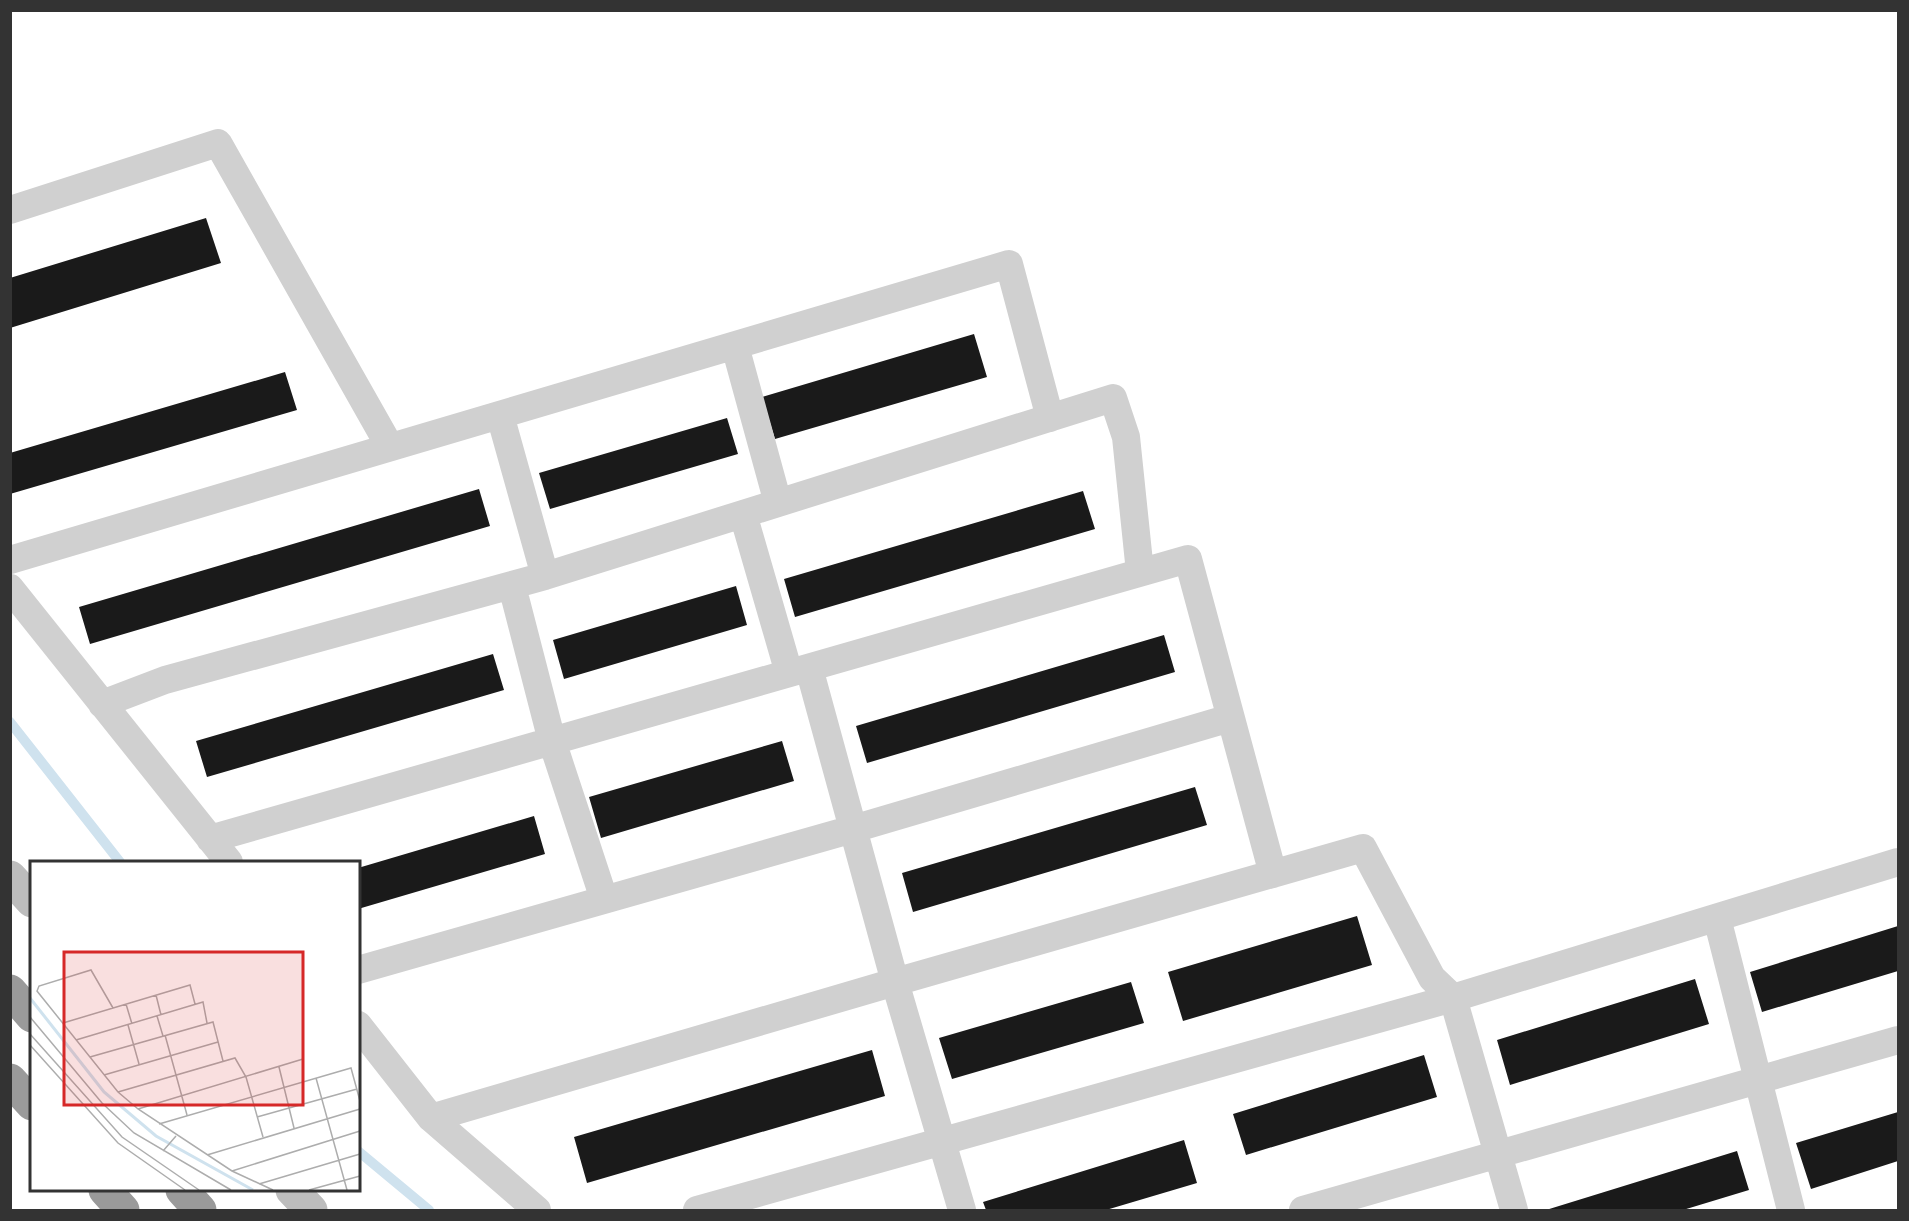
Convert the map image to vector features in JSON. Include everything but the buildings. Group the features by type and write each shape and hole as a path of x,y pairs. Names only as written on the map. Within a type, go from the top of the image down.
{"highway":[{"path":"10,991 30,1014"},
{"path":"10,1080 30,1102"},
{"path":"106,1191 123,1210"},
{"path":"183,1191 200,1210"}],"street":[{"path":"10,210 218,143 390,447"},
{"path":"10,560 1009,264 1050,418"},
{"path":"735,346 778,503"},
{"path":"102,704 165,680 512,586 1113,398 1126,437 1140,572"},
{"path":"500,415 545,576"},
{"path":"743,514 853,829 962,1210"},
{"path":"210,839 1188,559 1273,874"},
{"path":"512,586 552,741 604,899"},
{"path":"10,588 228,861"},
{"path":"360,968 853,829 1230,718"},
{"path":"431,1118 1363,848 1432,978 1453,998 1514,1210"},
{"path":"697,1210 1453,998 1899,862"},
{"path":"10,877 30,899"},
{"path":"1717,918 1791,1210"},
{"path":"360,1028 431,1118 537,1210"},
{"path":"1303,1210 1899,1040"},
{"path":"293,1191 311,1210"}],"waterway":[{"path":"10,722 119,861"},
{"path":"360,1153 429,1210"}]}
